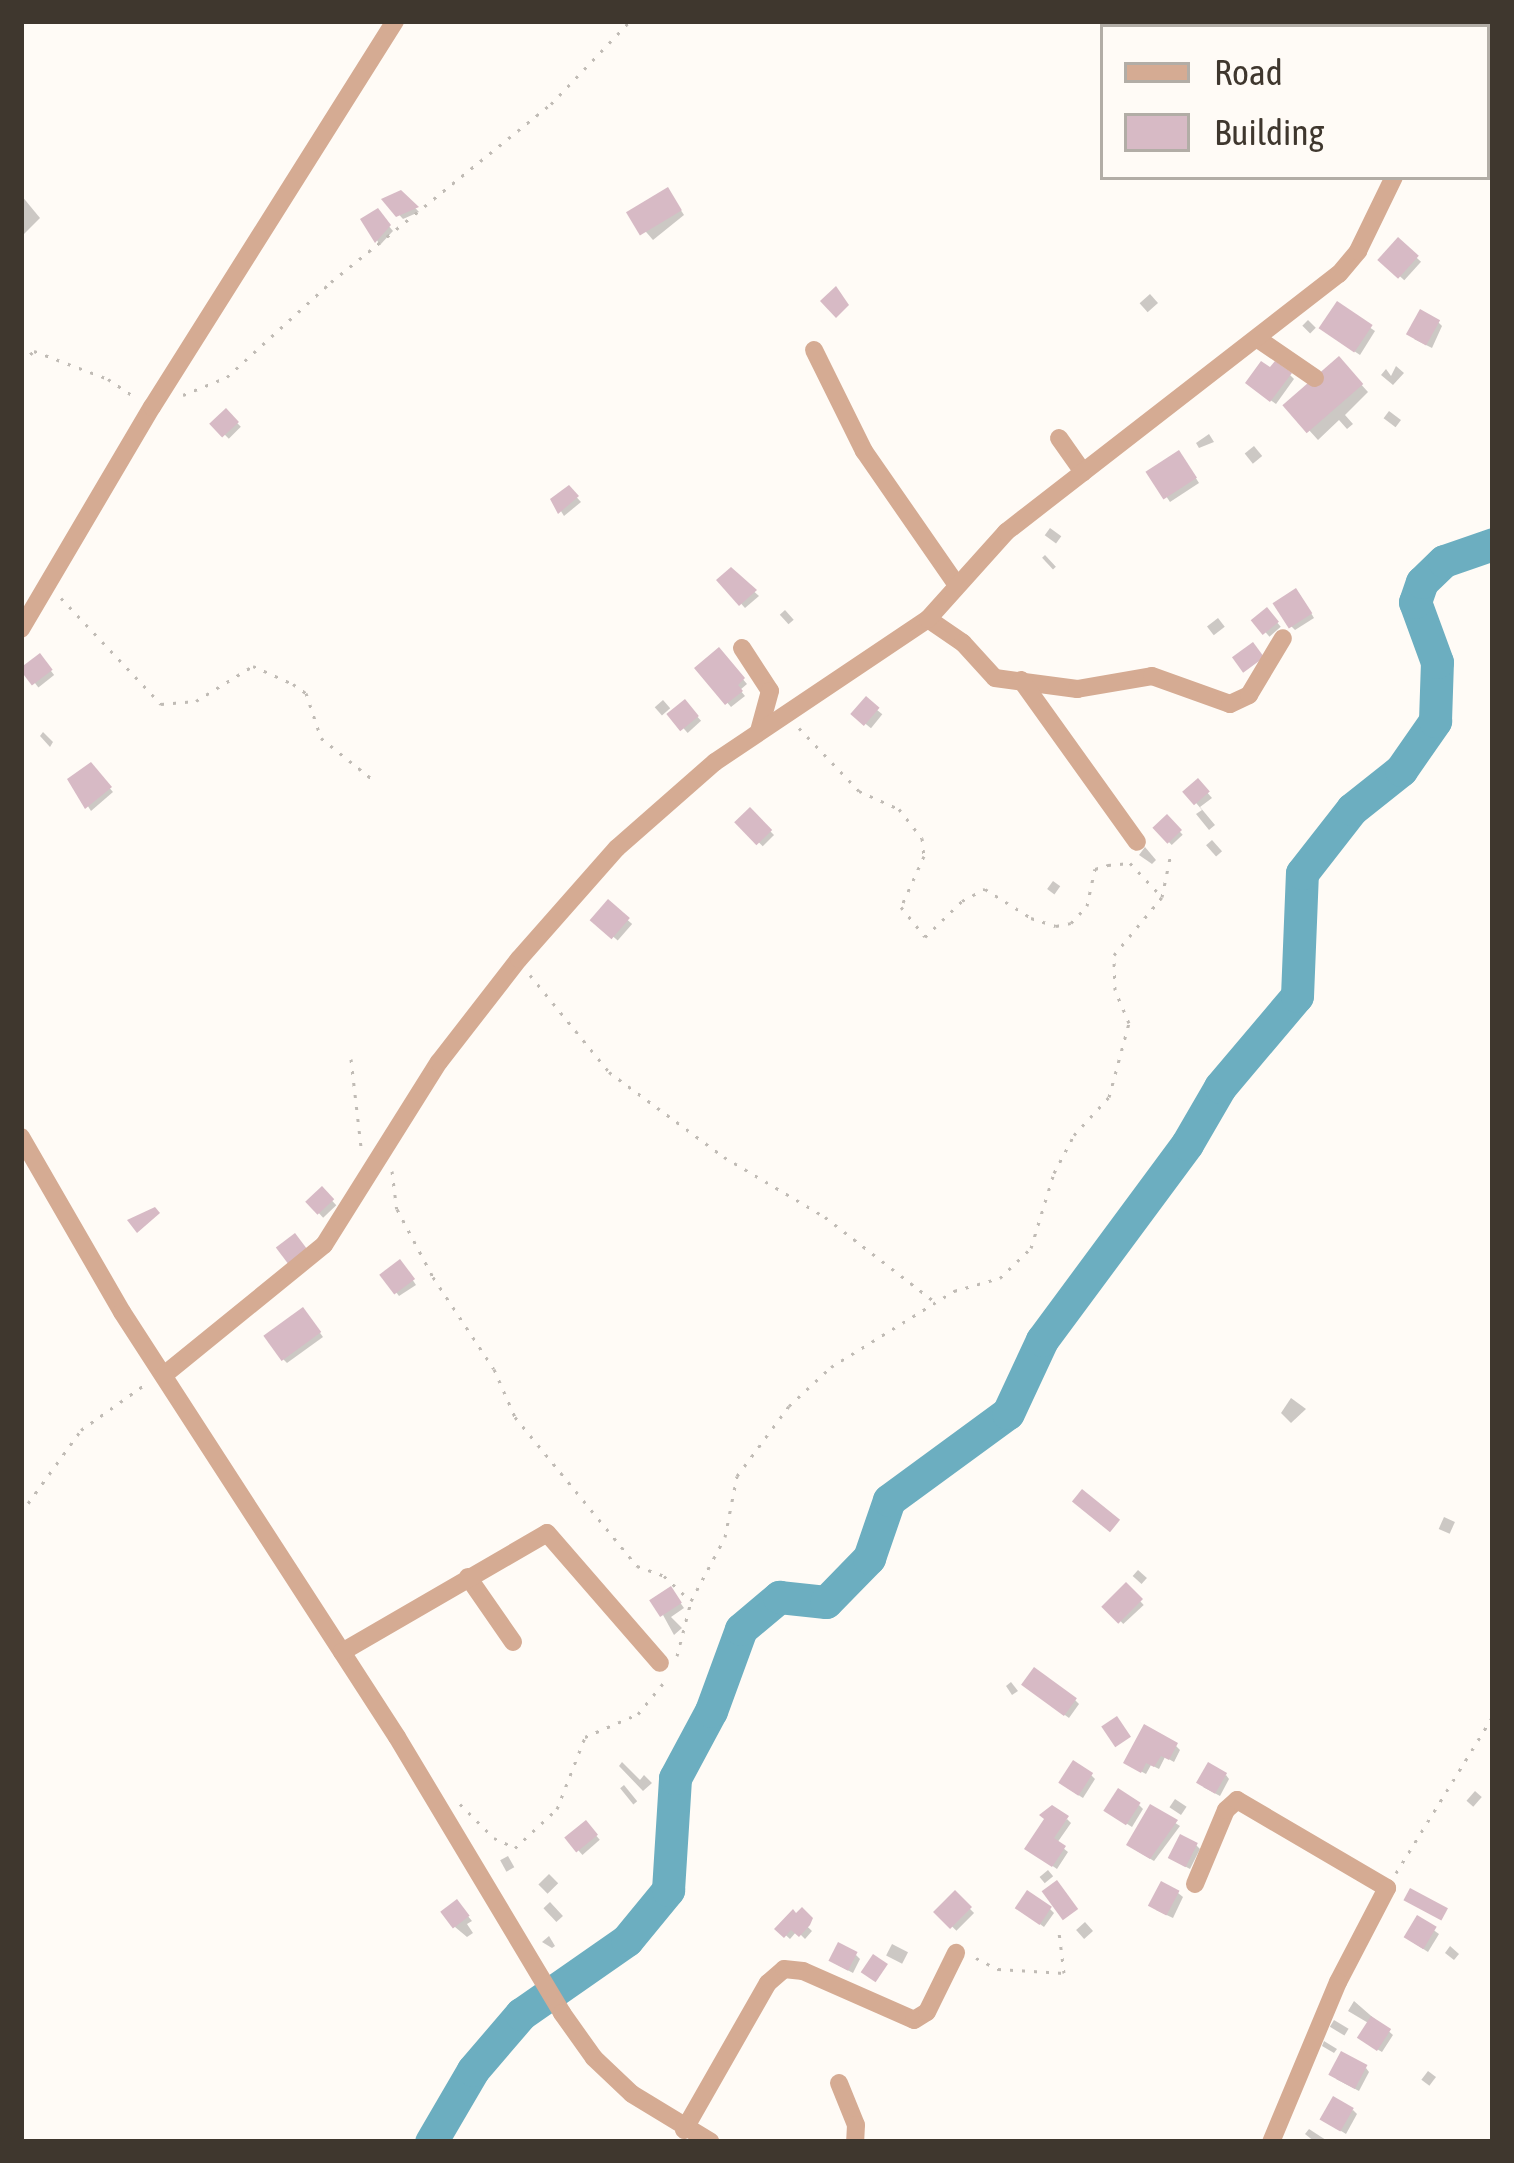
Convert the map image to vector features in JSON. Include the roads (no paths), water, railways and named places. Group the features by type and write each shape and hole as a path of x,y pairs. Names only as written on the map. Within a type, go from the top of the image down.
{"street":[{"path":"21,628 152,407 395,21"},
{"path":"164,1375 308,1262 370,1177 431,1073 519,959 617,848 759,731 928,619 1006,532 1350,263 1392,180"},
{"path":"1258,339 1316,378"},
{"path":"814,350 864,451 956,584"},
{"path":"1059,438 1083,472"},
{"path":"928,619 963,643 990,675 1077,689 1152,676 1230,704 1249,694 1282,638"},
{"path":"742,648 770,691 759,731"},
{"path":"1021,680 1137,842"},
{"path":"21,1137 562,2013 610,2075 684,2130 711,2142"},
{"path":"342,1652 547,1533 660,1663"},
{"path":"467,1577 513,1642"},
{"path":"1195,1884 1226,1810 1237,1801 1387,1888 1338,1982 1271,2142"},
{"path":"684,2130 776,1975 803,1971 914,2020 926,2012 956,1954"},
{"path":"839,2083 856,2125 855,2142"}],"waterway":[{"path":"431,2142 473,2070 521,2014 627,1940 668,1890 675,1778 711,1711 741,1629 779,1597 826,1602 869,1558 889,1500 1008,1413 1042,1340 1187,1144 1220,1087 1297,996 1302,873 1352,809 1401,770 1435,721 1437,662 1415,602 1422,582 1444,561 1493,544"}]}
